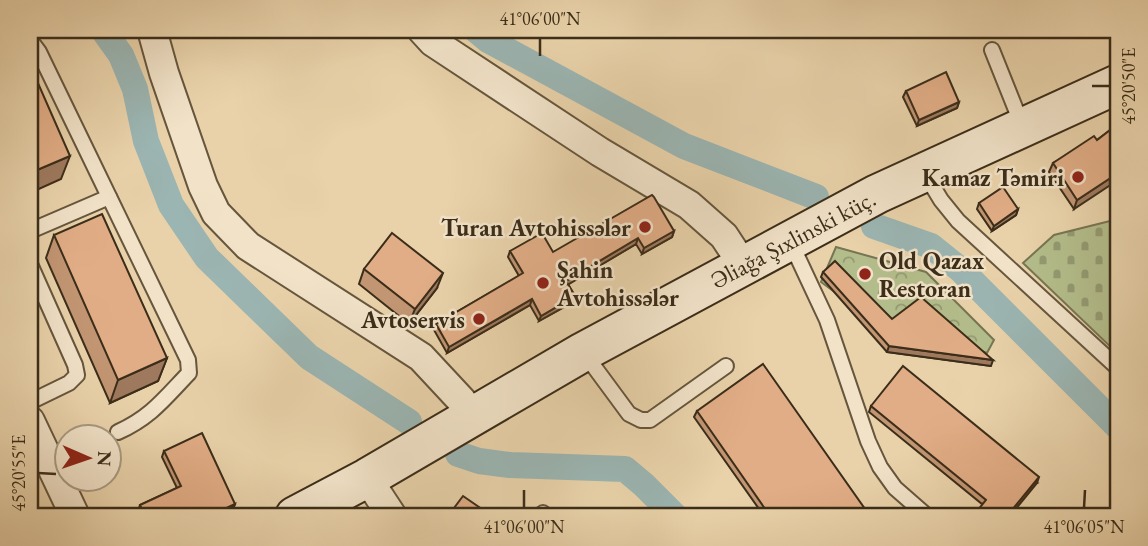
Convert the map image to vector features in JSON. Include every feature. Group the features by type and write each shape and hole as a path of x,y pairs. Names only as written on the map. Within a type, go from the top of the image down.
{"main road":[{"name":"Əliağa Şıxlinski küç.","path":"295,516 367,478 583,352 789,240 923,171 1118,84"}],"street":[{"path":"152,30 203,186 216,213 248,246 421,357 462,401 469,418"},
{"path":"422,30 433,42 578,138 688,205 724,236 743,265"},
{"path":"30,421 75,516"},
{"path":"367,478 392,516"}],"lane":[{"path":"30,40 39,52 188,360 189,373 152,413 122,430"},
{"path":"992,50 1022,127"},
{"path":"923,171 958,221 1118,368"},
{"path":"30,232 109,197"},
{"path":"789,240 827,320 868,441 880,467 895,488 927,516"},
{"path":"30,264 77,375 69,383 30,402"},
{"path":"583,352 629,414 641,420 650,420 726,366"}],"green space":[{"path":"1118,219 1118,354 1023,263 1054,235"},
{"path":"836,247 926,272 994,340 987,353 884,323 836,293 821,282"}],"building":[{"path":"30,65 70,156 30,173"},
{"path":"946,72 959,102 919,120 906,91"},
{"path":"1118,124 1118,173 1077,200 1053,163 1094,136 1097,140"},
{"path":"1003,187 1018,209 994,226 979,203"},
{"path":"652,195 674,231 644,248 638,238 566,281 575,296 541,316 532,299 449,347 436,324 523,273 510,251 542,233 553,252"},
{"path":"102,214 167,358 118,380 54,235"},
{"path":"392,233 443,273 415,309 364,269"},
{"path":"835,261 892,319 921,297 993,360 889,346 823,272"},
{"path":"763,364 870,516 770,516 697,411"},
{"path":"903,366 1039,477 1007,516 973,516 986,500 871,406"},
{"path":"202,433 235,504 209,516 145,516 140,505 181,486 164,451"},
{"path":"463,496 492,516 448,516"}],"waterway":[{"path":"103,30 121,55 135,89 146,141 171,205 207,258 309,357 409,422"},
{"path":"476,30 488,40 684,146 816,197"},
{"path":"874,226 931,246 962,271 1118,427"},
{"path":"458,454 479,461 510,465 625,469 675,516"}],"place":[{"name":"Kamaz Təmiri","path":"1078,177"},
{"name":"Turan Avtohissələr","path":"645,227"},
{"name":"Old Qazax Restoran","path":"865,274"},
{"name":"Şahin Avtohissələr","path":"543,283"},
{"name":"Avtoservis","path":"479,319"}]}
